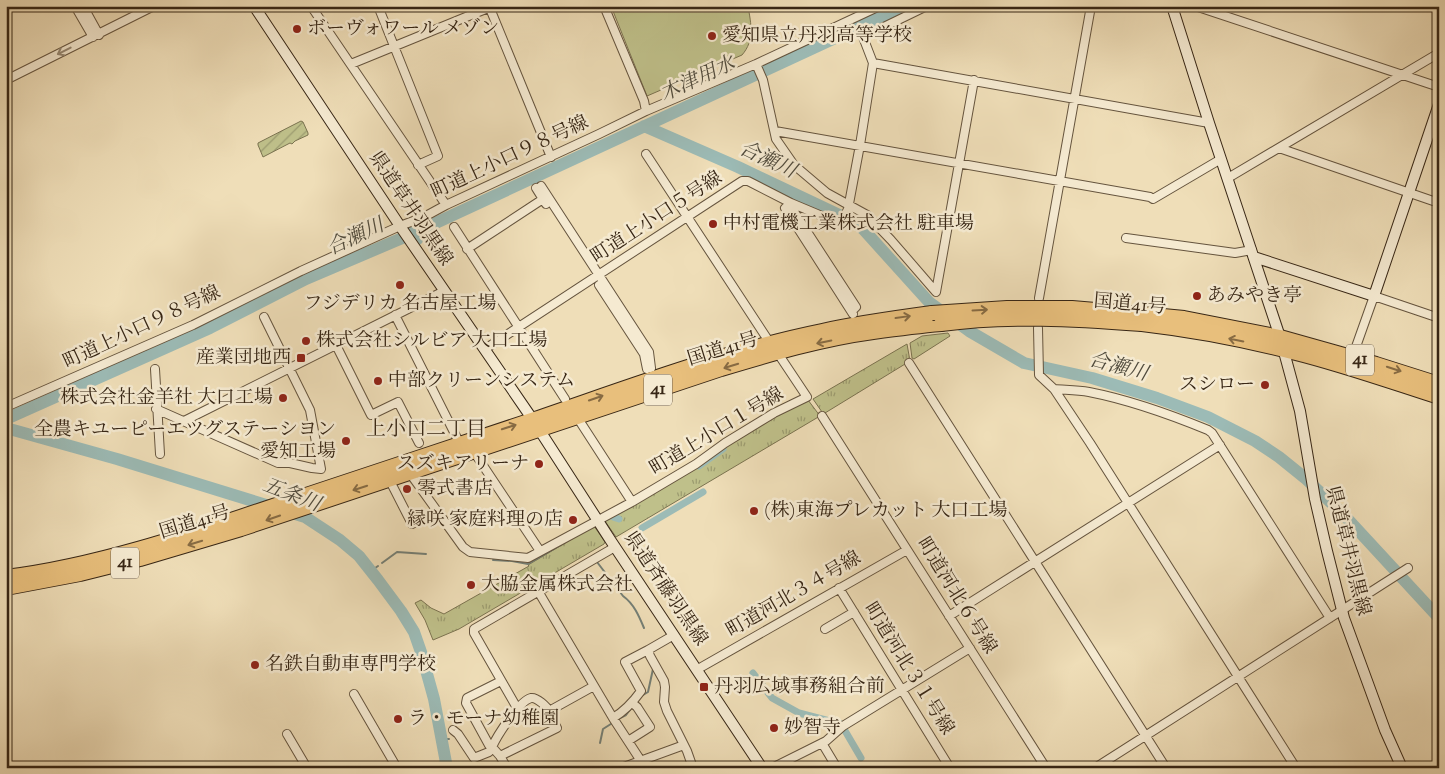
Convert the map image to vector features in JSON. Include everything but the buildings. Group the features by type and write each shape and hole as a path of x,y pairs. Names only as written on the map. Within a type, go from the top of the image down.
{"highway":[{"name":"国道41号","path":"333,492 390,479 474,452 536,425 709,361 773,348 871,332 948,323 1007,319 1142,319 1182,329 1282,343 1352,358 1439,384"},
{"name":"国道41号","path":"1282,343 1439,397"},
{"name":"国道41号","path":"6,588 80,574 140,559 239,523 333,492 460,444 577,417 721,369 773,348"},
{"name":"国道41号","path":"6,577 77,564 239,523"}],"main road":[{"name":"県道草井羽黒線","path":"254,6 400,226 536,425"},
{"name":"県道草井羽黒線","path":"1172,6 1282,343 1300,411 1315,499 1333,580 1342,610 1381,720 1402,768"},
{"path":"1253,254 1374,296 1439,104"},
{"name":"県道斉藤羽黒線","path":"536,425 762,768"}],"street":[{"path":"76,6 96,36"},
{"path":"83,6 96,36"},
{"path":"6,80 154,6"},
{"path":"311,6 446,205"},
{"path":"378,6 438,156 418,165"},
{"path":"604,6 644,101 646,111"},
{"path":"858,6 860,15"},
{"name":"町道上小口９８号線","path":"6,407 193,325 301,271 424,217 646,111 756,65 880,6"},
{"path":"927,6 915,9 863,37 873,63 1209,123"},
{"path":"1039,298 1091,6"},
{"path":"1195,6 1439,87"},
{"path":"351,64 491,7 551,157"},
{"path":"1228,178 1439,53"},
{"name":"町道上小口５号線","path":"485,349 744,181 748,181 790,203 841,224 848,208 873,63"},
{"path":"756,65 762,78 776,139 794,165 848,208 867,215 936,292 974,80"},
{"path":"775,131 1150,197 1153,200 1221,159"},
{"path":"1279,148 1439,204"},
{"path":"646,154 773,348"},
{"path":"597,277 543,199 539,187 597,277 644,354 649,369"},
{"path":"466,249 543,199"},
{"path":"790,203 856,307 853,312"},
{"path":"454,228 565,398"},
{"path":"1126,238 1253,254"},
{"path":"184,421 444,291"},
{"path":"1352,358 1374,296 1439,318"},
{"path":"395,316 460,444"},
{"path":"156,409 278,463 290,463 321,469 310,410 264,317"},
{"path":"1038,328 1039,375 1054,389 1296,768"},
{"path":"336,345 372,415 398,402 419,443"},
{"name":"町道上小口１号線","path":"409,472 463,547 470,552 528,558 632,502 696,464 725,443 774,413 807,397 773,348"},
{"path":"910,363 1166,768"},
{"path":"155,369 160,454"},
{"path":"1054,389 1087,392 1131,403 1170,415 1212,433 1330,618"},
{"name":"町道河北６号線","path":"822,416 1046,768"},
{"path":"577,417 632,502"},
{"path":"949,616 1220,445"},
{"path":"474,452 540,551"},
{"path":"390,479 412,524 437,512"},
{"path":"517,708 474,633 475,628 615,547"},
{"name":"町道河北３４号線","path":"698,670 907,550"},
{"path":"1097,766 1408,568"},
{"name":"町道河北３１号線","path":"839,588 900,691 950,768"},
{"path":"538,591 613,718 641,761"},
{"path":"825,629 854,612"},
{"path":"613,718 623,713 641,691 624,662 674,634"},
{"path":"772,768 822,744 843,726 970,648"},
{"path":"648,650 664,681 665,707 693,768"},
{"path":"501,681 467,698 466,702 489,745 500,756 506,768"},
{"path":"549,712 594,686"},
{"path":"900,691 944,768"},
{"path":"354,694 397,768"},
{"path":"453,730 458,734 474,758 489,752 496,738 520,704 531,698 547,708 557,728 500,756"},
{"path":"628,741 650,726 637,706 632,703"},
{"path":"287,734 307,768"},
{"path":"822,744 836,768"},
{"path":"621,768 684,746"}],"green space":[{"name":"愛知県立丹羽高等学校","path":"611,6 748,6 751,25 749,44 742,55 647,96"},
{"path":"301,121 308,135 263,157 258,143"},
{"path":"948,333 950,336 914,359 912,358 910,343 922,336"},
{"path":"907,344 910,361 825,413 822,412 813,399"},
{"path":"808,400 820,416 616,537 605,521 708,461 729,445 775,417"},
{"path":"594,526 605,542 604,544 459,629 433,640 425,620 415,603 421,600 431,608 444,614 529,566"}],"waterway":[{"name":"合瀬川","path":"6,419 210,328 306,279 414,233 904,6"},
{"name":"合瀬川","path":"644,126 738,167 856,223 929,302 969,331 1024,363 1092,378 1157,398 1208,417 1255,441 1305,478 1343,514 1439,618"},
{"path":"534,177 538,185"},
{"name":"合瀬川","path":"408,225 419,241"},
{"name":"五条川","path":"6,428 117,459 305,517 340,540 359,556 401,611 414,632 434,699 447,768"},
{"path":"699,466 723,449"},
{"path":"642,528 703,492"},
{"path":"613,517 619,519"},
{"path":"493,560 528,564 564,543"},
{"path":"382,563 397,552 426,554"},
{"path":"597,562 633,606 644,628"},
{"path":"371,571 378,566"},
{"path":"643,695 648,692 653,669"},
{"path":"753,673 772,698 799,713 841,724"},
{"path":"618,719 626,715 633,706"},
{"path":"600,743 603,729 614,722"},
{"path":"844,729 861,758"},
{"name":"五条川","path":"442,739 449,739"},
{"path":"472,761 475,768"}],"place":[{"name":"ボーヴォワール メゾン","path":"297,29"},
{"name":"愛知県立丹羽高等学校","path":"712,36"},
{"name":"中村電機工業株式会社 駐車場","path":"713,224"},
{"name":"フジデリカ 名古屋工場","path":"400,285"},
{"name":"あみやき亭","path":"1197,296"},
{"name":"株式会社シルビア 大口工場","path":"306,341"},
{"name":"産業団地西","path":"301,358"},
{"name":"中部クリーンシステム","path":"378,381"},
{"name":"スシロー","path":"1265,385"},
{"name":"株式会社金羊社 大口工場","path":"283,398"},
{"name":"全農キユーピーエツグステーシヨン 愛知工場","path":"346,441"},
{"name":"スズキアリーナ","path":"539,464"},
{"name":"零式書店","path":"407,489"},
{"name":"(株)東海プレカット 大口工場","path":"754,511"},
{"name":"縁咲 家庭料理の店","path":"573,520"},
{"name":"大脇金属株式会社","path":"471,585"},
{"name":"名鉄自動車専門学校","path":"255,665"},
{"name":"丹羽広域事務組合前","path":"704,687"},
{"name":"ラ・モーナ幼稚園","path":"398,719"},
{"name":"妙智寺","path":"774,728"}],"district":[{"name":"上小口二丁目","path":"426,430"}],"water label":[{"name":"木津用水","path":"698,80"}]}
